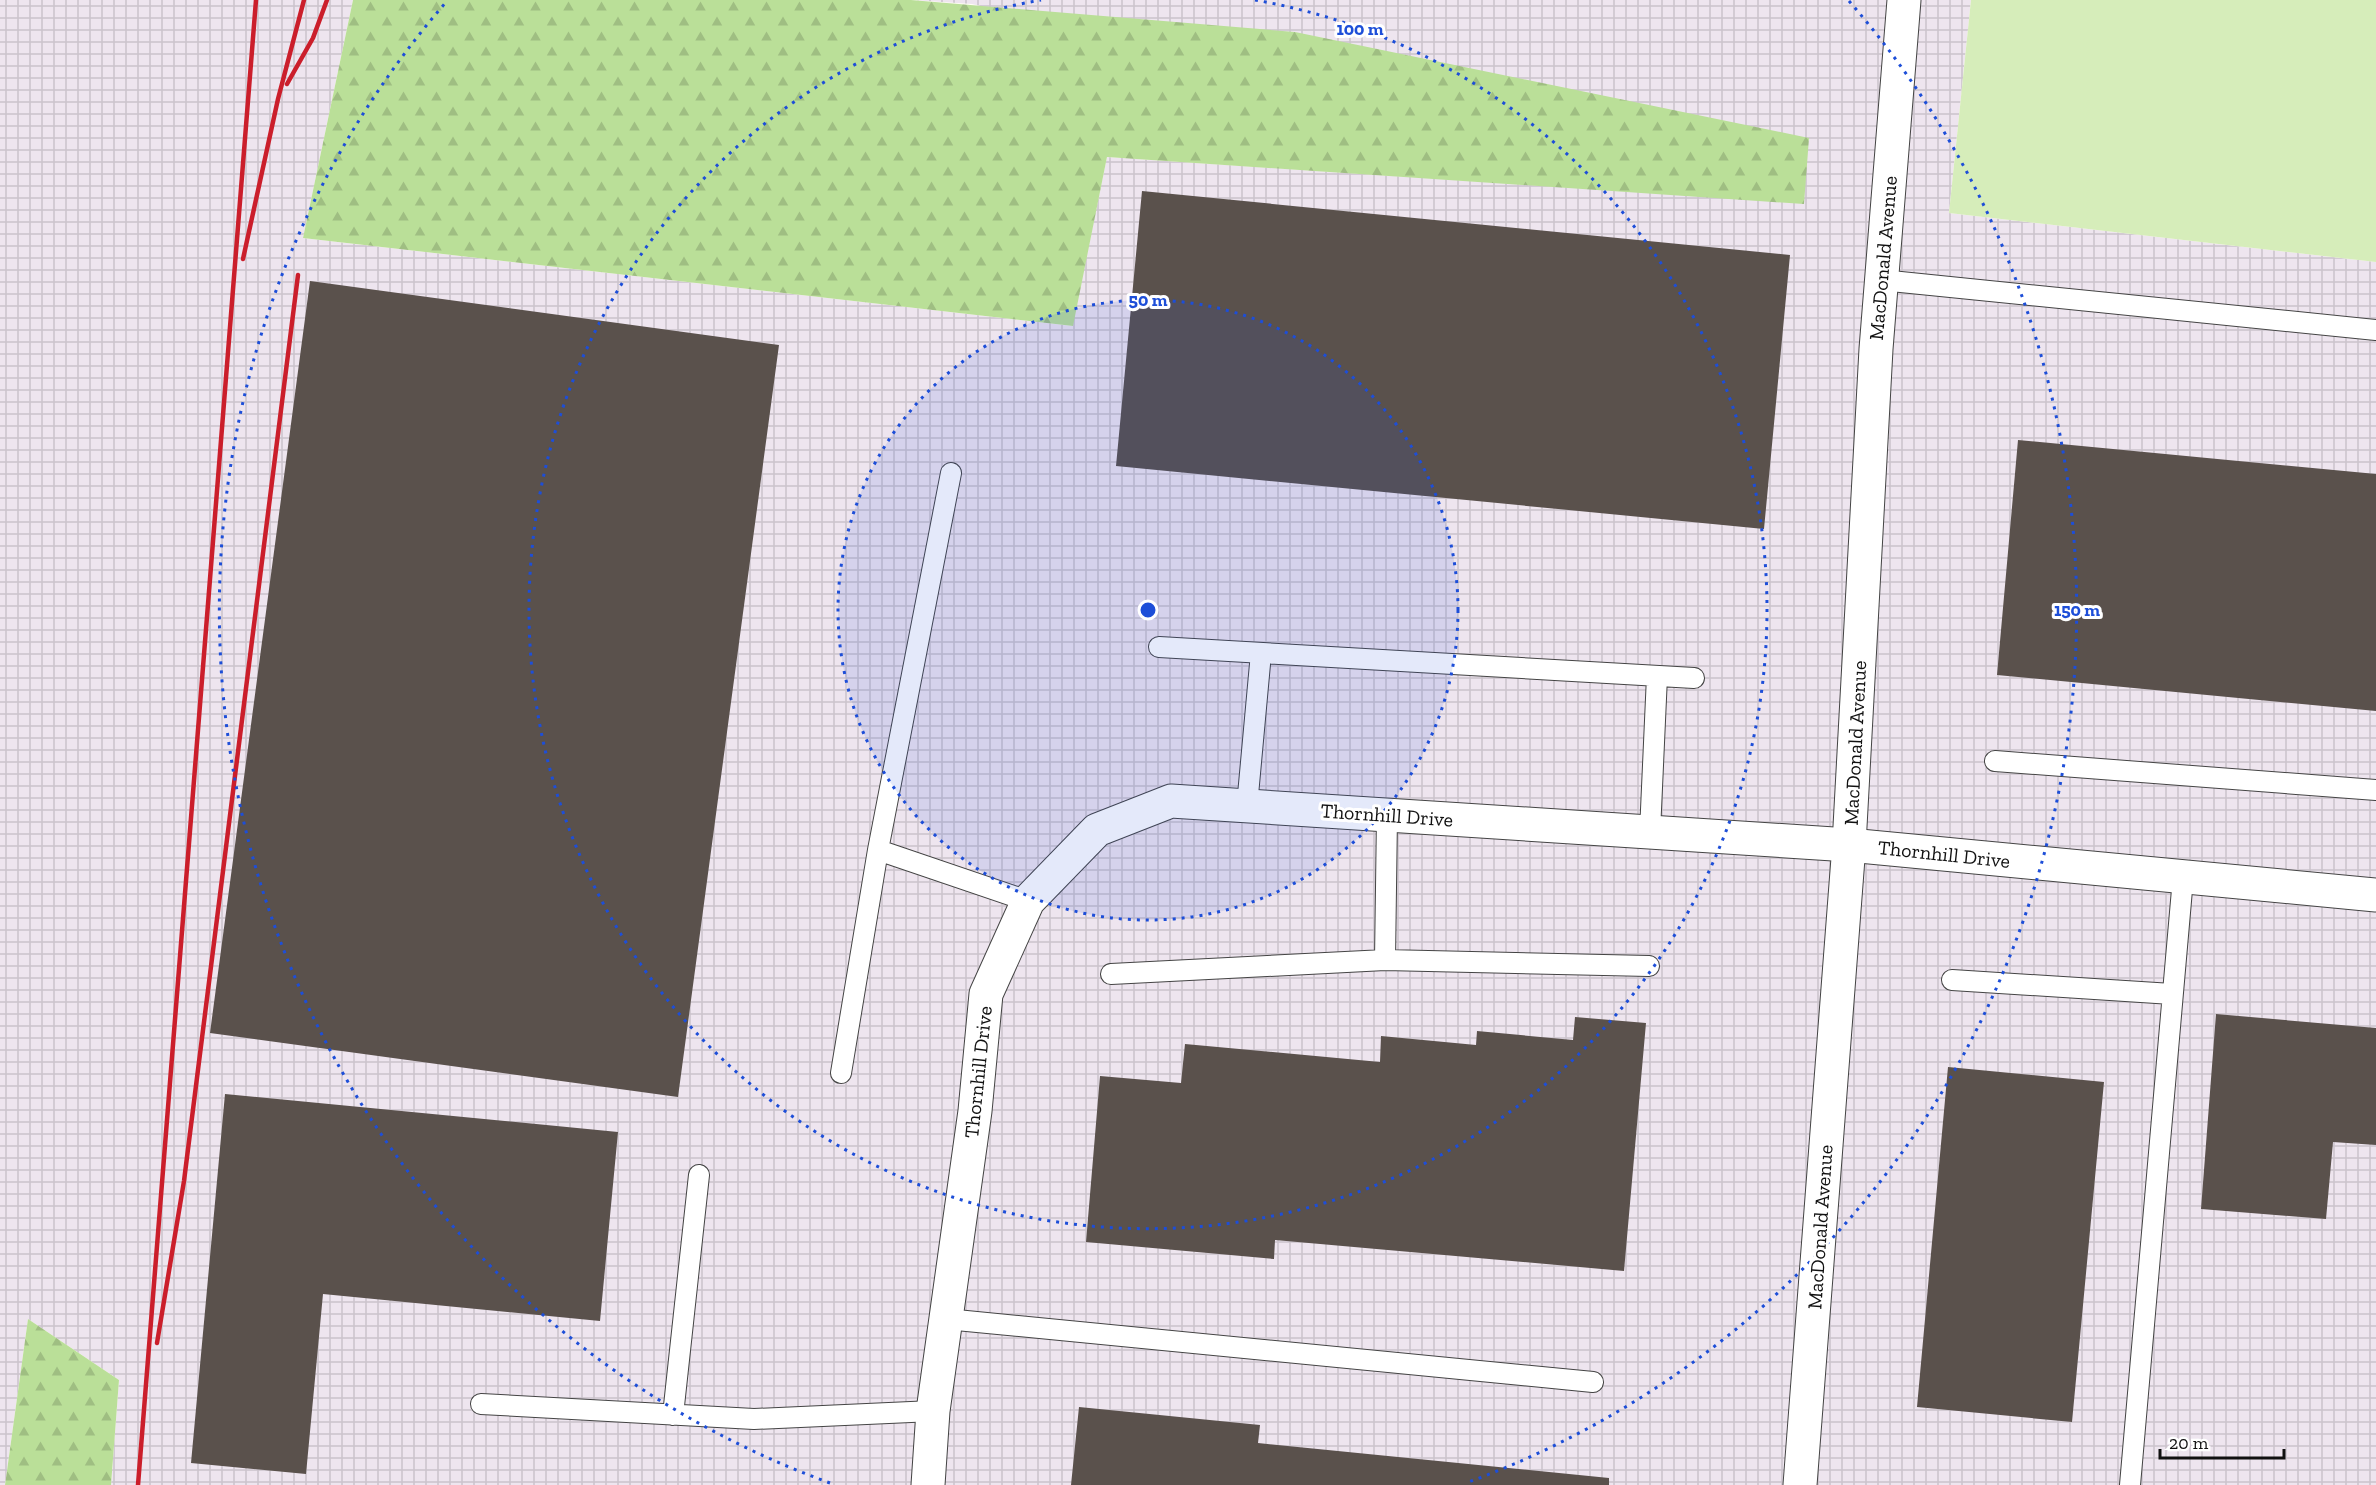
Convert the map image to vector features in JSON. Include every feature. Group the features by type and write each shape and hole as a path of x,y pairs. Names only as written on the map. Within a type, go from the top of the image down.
{"street":[{"name":"MacDonald Avenue","path":"1800,1485 1849,845 1881,280 1904,0"},
{"name":"Thornhill Drive","path":"928,1485 933,1411 975,1111 986,994 1028,901 1097,830 1171,801 1849,845 2376,895"}],"lane":[{"path":"1881,280 2376,330"},
{"path":"841,1073 878,850 951,473"},
{"path":"1159,647 1694,678"},
{"path":"1247,806 1261,653"},
{"path":"1650,832 1657,676"},
{"path":"1995,761 2376,790"},
{"path":"1385,960 1387,815"},
{"path":"878,850 1028,901"},
{"path":"2130,1485 2183,878"},
{"path":"1111,974 1385,960 1649,966"},
{"path":"1952,980 2172,994"},
{"path":"673,1415 699,1175"},
{"path":"946,1319 1593,1382"},
{"path":"482,1404 754,1419 933,1411"}],"shaded area":[{"path":"0,0 353,0 303,238 1072,326 1107,157 1804,203 972,4 911,0 1971,0 1949,213 2376,262 2376,1485 111,1485 119,1380 28,1319 5,1485 0,1485"}],"green space":[{"path":"353,0 911,0 1295,32 1809,138 1804,204 1107,157 1073,326 303,238"},
{"path":"1971,0 2376,0 2376,262 1949,213"},
{"path":"28,1319 119,1380 111,1485 5,1485"}],"building":[{"path":"1142,191 1790,255 1764,529 1116,466"},
{"path":"310,281 779,345 678,1097 210,1033"},
{"path":"2018,440 2376,474 2376,711 1997,675"},
{"path":"2216,1014 2376,1028 2376,1145 2333,1142 2326,1219 2201,1209"},
{"path":"1575,1017 1646,1023 1624,1271 1275,1240 1274,1259 1086,1242 1100,1076 1181,1083 1185,1044 1380,1062 1381,1036 1476,1045 1477,1031 1573,1040"},
{"path":"1948,1067 2104,1082 2072,1422 1917,1407"},
{"path":"225,1094 618,1132 600,1321 323,1294 306,1474 191,1463"},
{"path":"1079,1407 1260,1425 1258,1443 1609,1478 1609,1485 1071,1485"}],"railway":[{"path":"138,1485 256,0"},
{"path":"243,259 278,99 304,0"},
{"path":"287,84 313,38 327,0"},
{"path":"157,1343 184,1181 298,275"}]}
